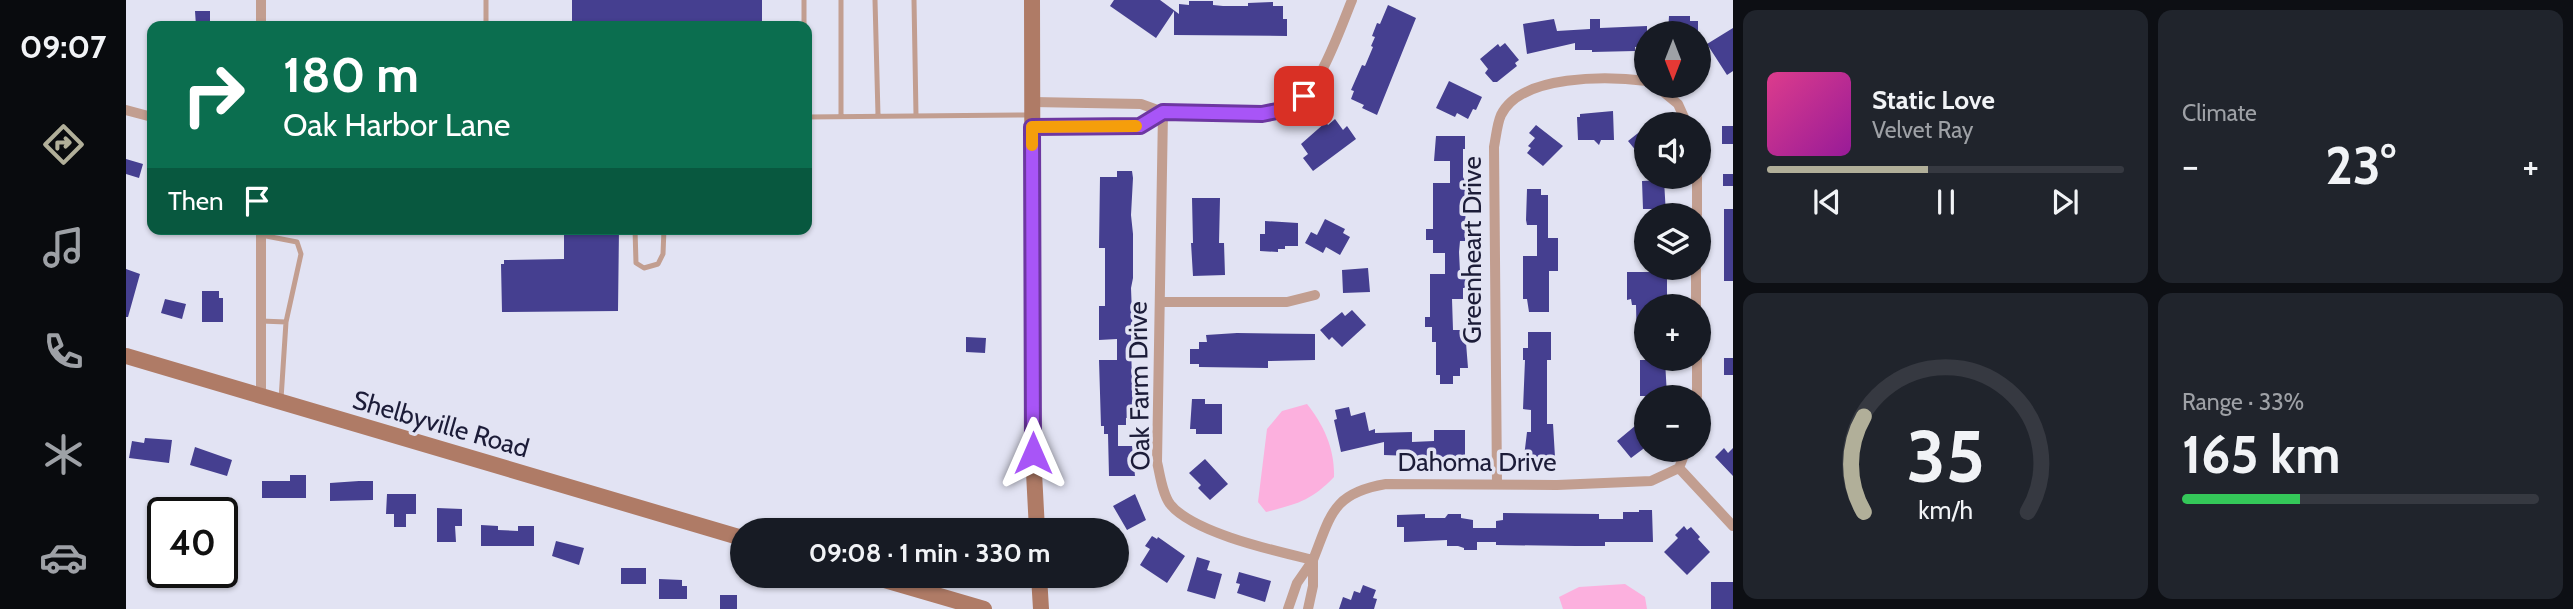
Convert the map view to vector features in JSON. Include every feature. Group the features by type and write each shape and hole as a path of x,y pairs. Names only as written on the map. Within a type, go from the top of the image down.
{"main road":[{"path":"1032,0 1033,453 1036,518"},
{"name":"Shelbyville Road","path":"126,356 730,534"},
{"path":"913,588 984,609"},
{"path":"1040,588 1041,609"}],"street":[{"path":"261,0 261,21"},
{"path":"1032,115 1141,104 1163,112 1262,114 1292,108 1316,83 1352,0"},
{"name":"Greenheart Drive","path":"1497,484 1494,147 1501,116 1511,102 1528,90 1545,85 1612,76 1634,79"},
{"path":"1671,98 1682,112"},
{"path":"126,110 147,116"},
{"path":"1032,115 1140,126 1163,112"},
{"name":"Oak Farm Drive","path":"1163,112 1157,461 1169,503 1201,525 1248,543 1313,560"},
{"path":"261,235 261,396"},
{"path":"1160,302 1287,302 1315,295"},
{"path":"1681,462 1679,468 1733,526"},
{"name":"Dahoma Drive","path":"1289,609 1297,583 1313,560 1329,519 1340,502 1362,488 1386,484 1557,485 1651,481 1679,468"},
{"name":"Dahoma Drive","path":"1308,609 1313,586 1313,560"}],"lane":[{"path":"486,0 486,21"},
{"path":"804,0 804,21"},
{"path":"841,0 841,116"},
{"path":"875,0 878,116"},
{"path":"914,0 916,115"},
{"path":"812,117 1032,115"},
{"path":"272,235 297,242 301,254 286,321 281,402"},
{"path":"635,235 636,263 644,268 658,264 663,254 664,235"},
{"path":"261,321 286,321"}],"shaded area":[{"path":"1307,404 1319,420 1327,438 1333,457 1334,477 1303,500 1266,512 1258,502 1267,429 1282,411"},
{"path":"1625,584 1645,597 1647,609 1563,609 1559,597 1579,587"}],"building":[{"path":"572,0 762,0 762,21 572,21"},
{"path":"1114,0 1160,0 1179,14 1179,4 1189,5 1189,1 1213,1 1213,5 1223,6 1273,2 1273,6 1283,6 1283,19 1287,19 1287,36 1174,35 1174,11 1156,38 1110,6"},
{"path":"1388,5 1416,18 1377,115 1351,99 1354,91 1351,90 1362,65 1365,66 1373,47 1371,46 1375,37 1372,36"},
{"path":"195,11 210,11 210,21 196,21"},
{"path":"1669,16 1690,16 1690,21 1669,21"},
{"path":"1554,19 1557,31 1590,29 1590,19 1600,19 1600,28 1634,27 1634,51 1575,50 1575,43 1527,54 1523,24"},
{"path":"1733,28 1733,71 1727,75 1712,52 1712,41"},
{"path":"1505,43 1519,60 1515,63 1517,66 1497,82 1493,82 1485,73 1488,69 1480,59 1498,44 1500,47"},
{"path":"1449,81 1482,97 1468,119 1457,113 1455,117 1436,108"},
{"path":"1613,111 1614,140 1601,140 1599,145 1594,140 1578,140 1577,117 1580,117 1580,114"},
{"path":"1335,119 1343,130 1347,126 1356,139 1313,171 1303,158 1308,154 1301,144 1326,122 1328,125"},
{"path":"1536,125 1563,146 1543,166 1527,153 1531,148 1528,146 1535,138 1529,133"},
{"path":"1722,126 1733,126 1733,144 1722,144"},
{"path":"1436,136 1465,136 1465,241 1460,241 1459,252 1460,272 1466,272 1466,288 1463,288 1463,299 1452,299 1453,330 1465,330 1468,368 1460,368 1460,376 1453,376 1453,384 1440,384 1440,375 1436,375 1436,342 1432,342 1432,327 1425,327 1425,317 1430,317 1430,274 1445,274 1445,253 1433,253 1433,240 1426,240 1426,229 1433,229 1433,183 1450,183 1450,161 1434,161"},
{"path":"1634,136 1634,148 1628,141"},
{"path":"126,159 143,164 139,178 126,174"},
{"path":"1117,171 1132,171 1133,178 1133,418 1126,418 1126,425 1118,425 1118,446 1132,446 1135,476 1109,476 1108,434 1104,434 1104,426 1101,426 1099,360 1117,360 1117,339 1099,340 1099,306 1105,306 1105,248 1099,248 1100,177 1117,177"},
{"path":"1723,174 1733,174 1733,186 1723,186"},
{"path":"1527,189 1541,189 1541,195 1548,195 1548,238 1558,238 1558,271 1549,271 1549,312 1529,312 1527,299 1523,299 1523,256 1537,256 1537,225 1527,225 1526,220"},
{"path":"1642,189 1665,189 1665,203 1643,203"},
{"path":"1192,198 1220,198 1219,243 1224,243 1225,275 1193,276"},
{"path":"1724,209 1733,209 1733,281 1724,281"},
{"path":"1325,219 1345,229 1343,233 1350,237 1340,255 1326,247 1323,253 1305,243 1311,232 1317,235"},
{"path":"1265,221 1298,223 1298,246 1285,246 1285,249 1278,249 1278,252 1260,251 1260,234 1265,234"},
{"path":"564,235 619,235 618,311 502,312 501,264 504,264 504,260 564,259"},
{"path":"1368,268 1370,292 1343,293 1342,270"},
{"path":"126,269 140,274 128,317 126,317"},
{"path":"1627,272 1634,272 1634,280 1667,280 1667,294 1634,294 1634,305 1631,299 1627,300"},
{"path":"202,291 219,291 219,298 223,298 223,322 202,322"},
{"path":"165,299 186,304 182,319 161,313"},
{"path":"1352,310 1366,325 1342,347 1332,337 1329,340 1320,330 1342,312 1345,316"},
{"path":"1528,332 1551,332 1551,360 1547,360 1547,424 1553,424 1555,457 1524,457 1527,432 1531,432 1531,410 1523,409 1523,348 1528,348"},
{"path":"1315,334 1315,360 1268,361 1268,368 1199,367 1199,364 1190,364 1190,349 1199,349 1199,342 1207,342 1206,335"},
{"path":"966,337 986,338 985,353 966,352"},
{"path":"1724,358 1733,358 1733,375 1724,375"},
{"path":"1640,371 1666,371 1666,385 1640,385"},
{"path":"1192,399 1205,399 1205,404 1222,404 1222,434 1196,434 1196,429 1190,429"},
{"path":"1349,407 1351,416 1365,412 1369,431 1375,429 1375,433 1412,432 1412,442 1434,441 1434,430 1465,430 1465,458 1384,455 1384,442 1341,452 1334,420 1337,419 1335,410"},
{"path":"1634,427 1634,456 1631,458 1617,441"},
{"path":"145,438 172,440 169,463 129,458 132,441 144,443"},
{"path":"195,447 232,460 227,476 190,465"},
{"path":"1724,448 1728,453 1733,448 1733,476 1715,457"},
{"path":"1205,459 1228,484 1210,500 1198,488 1201,485 1189,473"},
{"path":"290,475 306,475 306,498 262,498 262,481 290,481"},
{"path":"373,481 373,500 330,501 330,483"},
{"path":"387,494 416,494 416,514 406,514 406,527 394,527 394,514 386,514"},
{"path":"1135,494 1146,520 1129,529 1129,518 1120,518 1113,506"},
{"path":"437,508 462,509 462,526 455,526 456,542 437,542"},
{"path":"1652,510 1653,542 1605,542 1605,546 1576,546 1496,545 1496,542 1477,542 1477,550 1464,550 1458,546 1447,546 1447,540 1404,542 1404,527 1397,527 1397,515 1425,514 1425,518 1445,518 1448,514 1461,514 1461,518 1473,520 1473,528 1496,528 1496,521 1503,520 1503,513 1599,514 1599,519 1623,519 1623,512"},
{"path":"481,525 498,526 498,530 518,531 518,526 534,526 534,546 481,546"},
{"path":"1684,526 1687,530 1691,527 1710,552 1687,575 1664,552 1678,538 1675,535"},
{"path":"1152,536 1157,539 1158,537 1185,556 1167,583 1140,565 1150,549 1145,546"},
{"path":"556,541 584,548 579,565 552,556"},
{"path":"1197,557 1210,561 1207,570 1222,574 1215,599 1187,591"},
{"path":"621,568 646,568 646,584 621,584"},
{"path":"1239,572 1271,581 1265,602 1237,593 1240,584 1236,583"},
{"path":"659,579 682,580 682,586 687,586 687,599 659,599"},
{"path":"1711,582 1733,582 1733,609 1711,609"},
{"path":"1363,585 1376,590 1373,598 1377,599 1374,609 1339,609 1343,597 1351,600 1354,591 1360,593"},
{"path":"720,595 737,595 737,609 720,609"}],"slow traffic":[{"path":"1032,145 1032,127 1136,126"}],"route":[{"path":"1033,453 1032,127 1140,126 1163,112 1262,114 1292,108 1304,96"}]}
